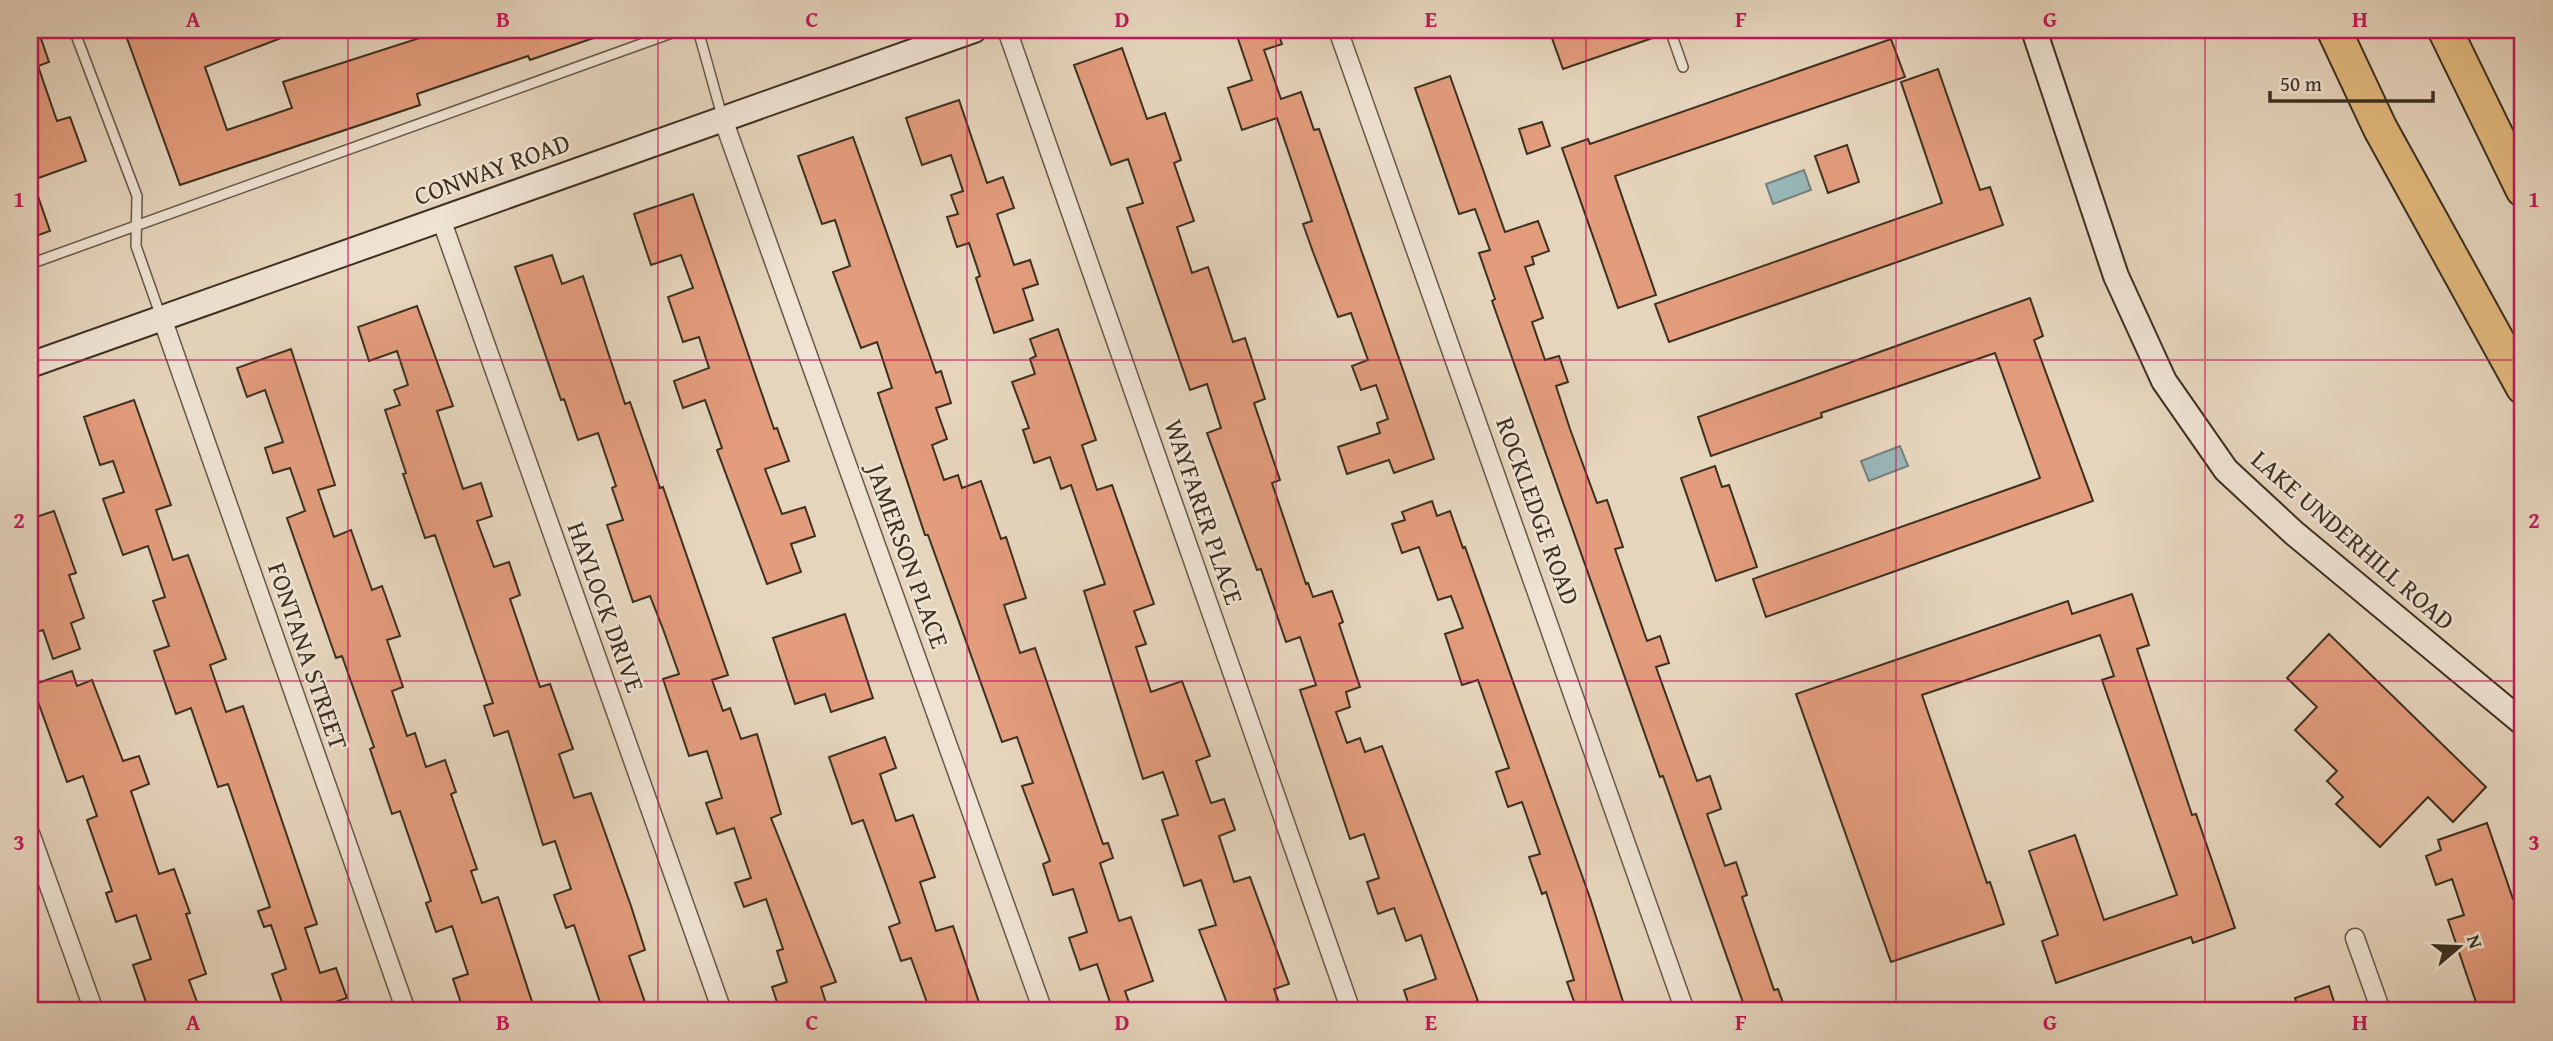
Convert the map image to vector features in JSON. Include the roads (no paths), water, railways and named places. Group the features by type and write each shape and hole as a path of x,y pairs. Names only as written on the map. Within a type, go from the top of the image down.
{"highway":[{"path":"2334,30 2380,128 2523,387"},
{"path":"2445,30 2523,190"}],"main road":[{"name":"CONWAY ROAD","path":"30,365 975,30"},
{"name":"LAKE UNDERHILL ROAD","path":"2034,30 2116,276 2164,382 2226,470 2294,533 2523,723"}],"street":[{"name":"WAYFARER PLACE","path":"1007,30 1351,1011"},
{"name":"ROCKLEDGE ROAD","path":"1338,30 1685,1011"},
{"name":"JAMERSON PLACE","path":"723,119 1043,1011"},
{"name":"HAYLOCK DRIVE","path":"441,219 722,1011"},
{"name":"FONTANA STREET","path":"162,318 406,1011"},
{"path":"30,833 94,1011"},
{"path":"2355,938 2381,1011"}],"lane":[{"path":"74,30 136,196 136,246 162,318"},
{"path":"30,264 680,30"},
{"path":"698,30 723,119"},
{"path":"1670,30 1683,67"}],"water":[{"path":"1804,170 1811,190 1773,204 1766,184"},
{"path":"1900,446 1908,466 1869,481 1861,461"}]}
